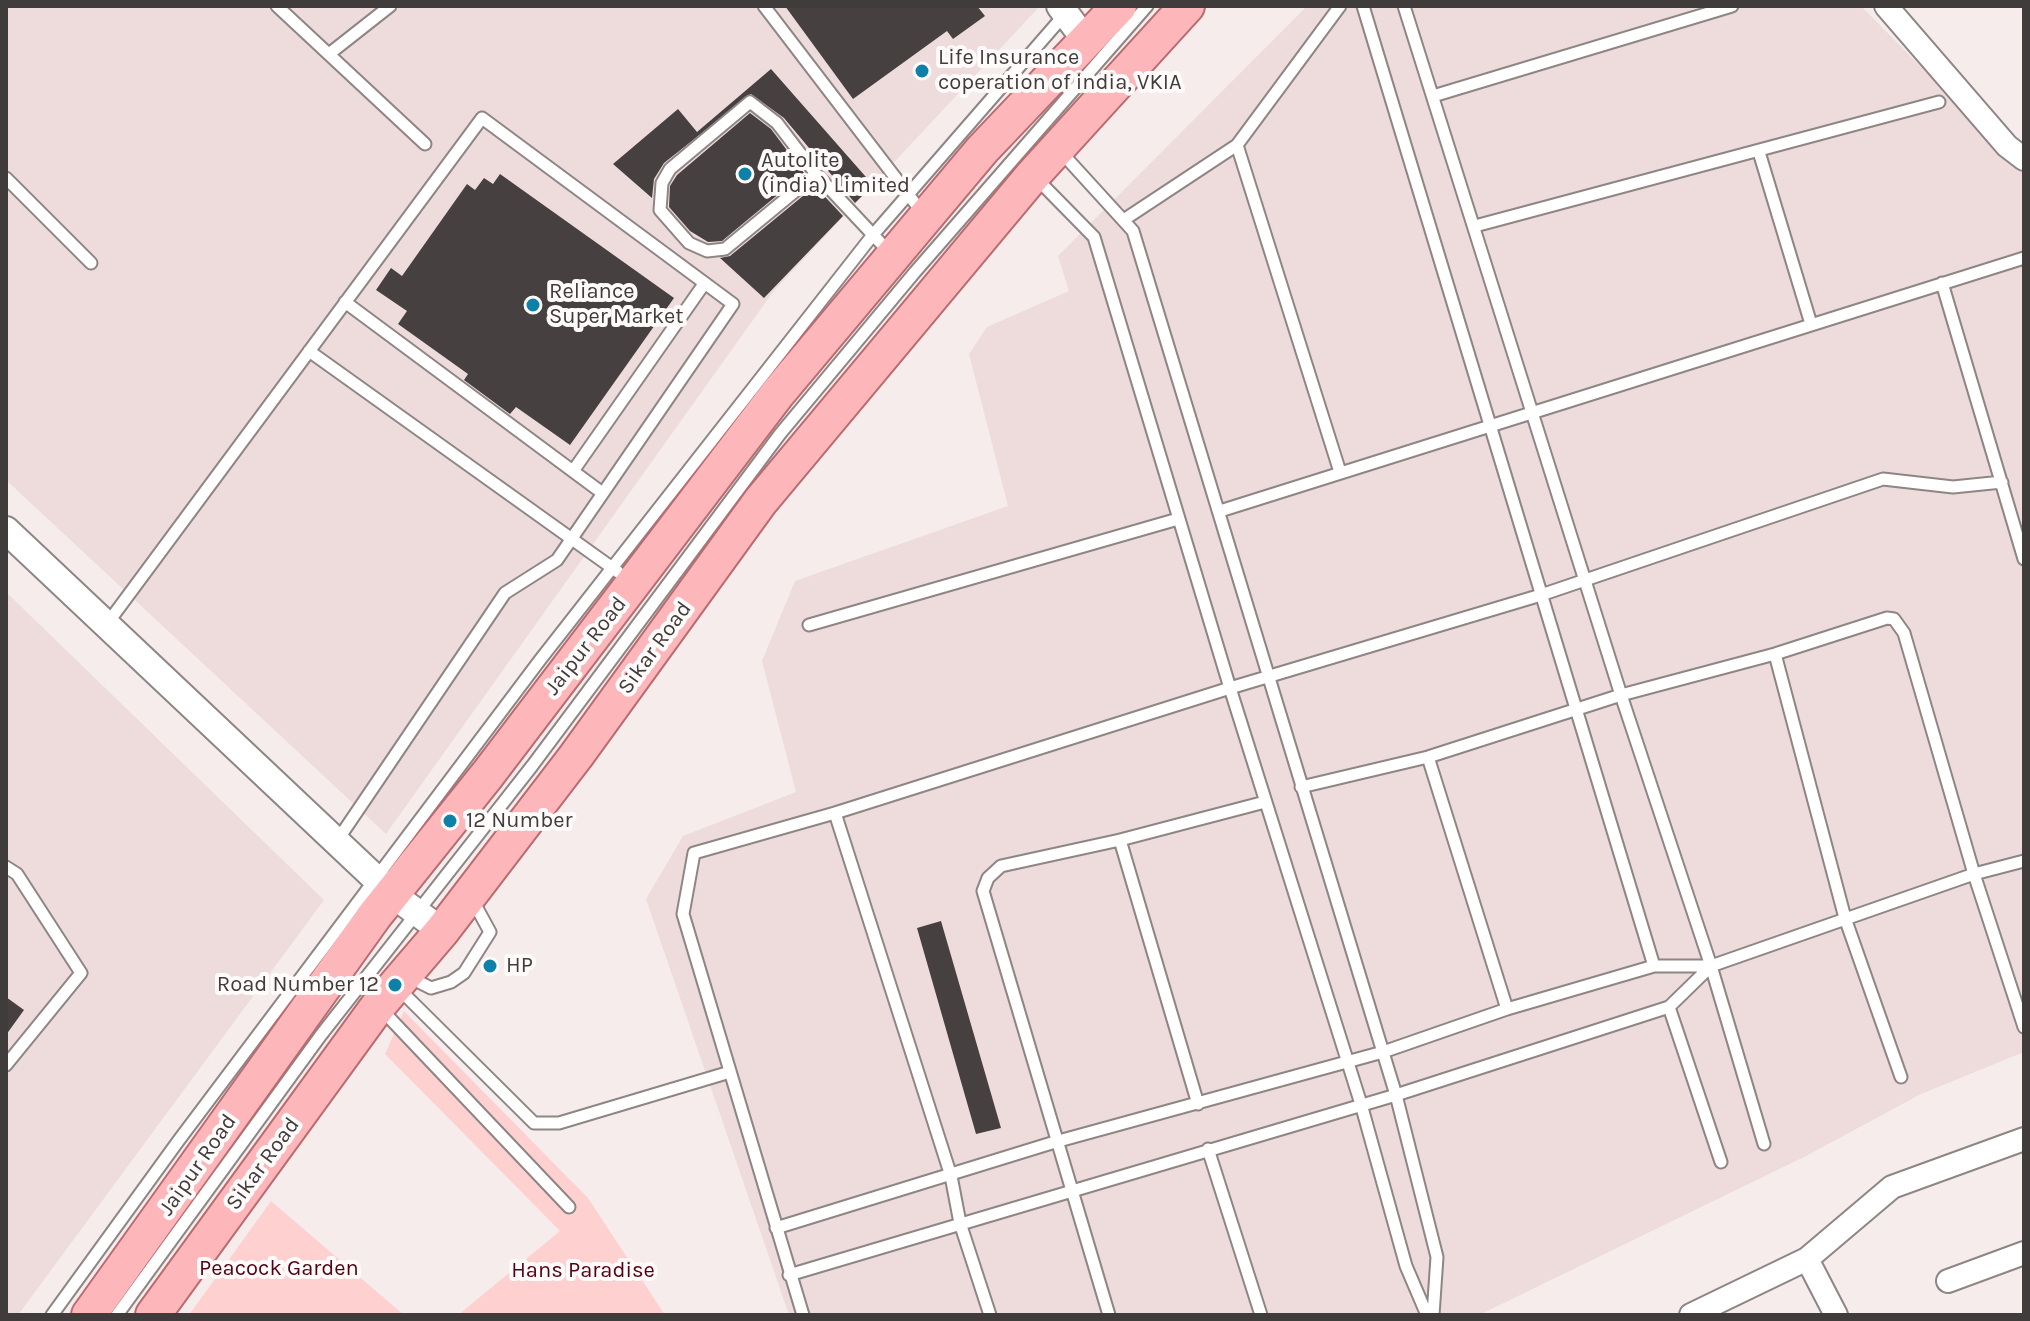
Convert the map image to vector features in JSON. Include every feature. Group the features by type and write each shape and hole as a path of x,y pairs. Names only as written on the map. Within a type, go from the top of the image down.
{"main road":[{"name":"Jaipur Road","path":"89,1315 406,904 623,576 778,393 882,246 916,205 1119,6"},
{"name":"Sikar Road","path":"153,1315 392,989 406,904 469,895 576,756 760,502 1033,175 1187,6"}],"street":[{"path":"1893,8 2007,146 2024,159"},
{"path":"1062,10 1086,41"},
{"path":"6,530 406,904"},
{"path":"1691,1315 1807,1259 1892,1187 2024,1139"},
{"path":"1948,1281 2024,1253"},
{"path":"1807,1259 1836,1315"}],"lane":[{"path":"277,6 425,144"},
{"path":"329,54 390,6"},
{"path":"764,6 916,205 1062,10"},
{"path":"52,1315 406,904 532,766 780,434 1147,6"},
{"path":"1125,219 1237,145 1340,6"},
{"path":"1363,6 1654,966"},
{"path":"1404,6 1621,695 1711,966 1764,1144"},
{"path":"1433,96 1732,6"},
{"path":"816,174 725,249 707,251 689,243 660,210 662,183 670,169 750,102 777,123 816,174 882,246"},
{"path":"1475,226 1939,102"},
{"path":"107,625 482,118 733,304 557,560 505,593 337,842"},
{"path":"1237,145 1340,472"},
{"path":"1058,149 1133,231 1396,1095 1437,1257 1430,1315"},
{"path":"1759,152 1811,324"},
{"path":"1033,175 1094,237 1265,802 1361,1104 1406,1266 1430,1315"},
{"path":"6,178 91,263"},
{"path":"1220,511 2024,258"},
{"path":"1942,283 2024,559"},
{"path":"573,471 704,284"},
{"path":"345,302 601,492"},
{"path":"309,351 623,576"},
{"path":"803,1315 683,914 694,853 835,813 1230,688 1586,581 1883,479 1953,487 2002,482"},
{"path":"809,625 1178,519"},
{"path":"1301,787 1428,757 1621,695 1775,654 1887,618 1899,624 1974,874 2024,1027"},
{"path":"1775,654 1845,918 1901,1077"},
{"path":"1428,757 1507,1009"},
{"path":"1109,1315 1055,1142 983,891 988,878 1001,866 1120,840 1265,802"},
{"path":"835,813 951,1176 960,1223 990,1315"},
{"path":"1120,840 1198,1104"},
{"path":"776,1228 1055,1142 1383,1052 1507,1009 1654,966 1711,966 1974,874 2024,861"},
{"path":"6,867 17,874 81,973 6,1065"},
{"path":"392,989 431,988 451,982 464,973 490,932 469,895"},
{"path":"117,1315 406,904"},
{"path":"789,1275 1396,1095 1669,1007 1711,966"},
{"path":"392,989 534,1123 559,1123 730,1072"},
{"path":"392,989 569,1207"},
{"path":"1669,1007 1721,1162"},
{"path":"1208,1149 1261,1315"}],"shaded area":[{"path":"6,6 1040,6 773,292 386,834 6,480"},
{"path":"1307,6 1861,6 2024,171 2024,1052 1921,1094 1806,1156 1479,1315 789,1315 646,899 683,836 796,792 762,661 795,581 1008,506 969,354 987,327 1069,291 1058,256"},
{"path":"6,592 324,900 18,1315 6,1315"}],"green space":[{"name":"Hans Paradise","path":"404,1011 588,1198 665,1315 458,1315 560,1231 385,1054"},
{"name":"Peacock Garden","path":"271,1201 404,1315 189,1315"}],"building":[{"path":"785,6 977,6 985,16 953,39 947,31 853,99"},
{"path":"771,69 873,185 855,203 784,118 751,94 664,163 654,179 652,198 613,164 678,109 697,132"},
{"path":"750,113 771,129 804,173 722,241 708,242 690,231 669,207 670,186 677,175"},
{"name":"Reliance Super Market","path":"500,174 674,298 570,445 516,407 510,414 464,380 468,374 398,324 407,311 376,290 391,268 402,276 467,184 475,190 484,178 493,184"},
{"path":"815,186 843,216 764,298 720,258 730,256"},
{"path":"941,921 1001,1128 976,1134 917,928"},
{"path":"6,997 24,1010 6,1035"}],"place":[{"name":"Life Insurance coperation of india, VKIA","path":"922,71"},
{"name":"Autolite (india) Limited","path":"745,174"},
{"name":"Reliance Super Market","path":"533,305"},
{"name":"12 Number","path":"450,821"},
{"name":"HP","path":"490,966"},
{"name":"Road Number 12","path":"395,985"}]}
